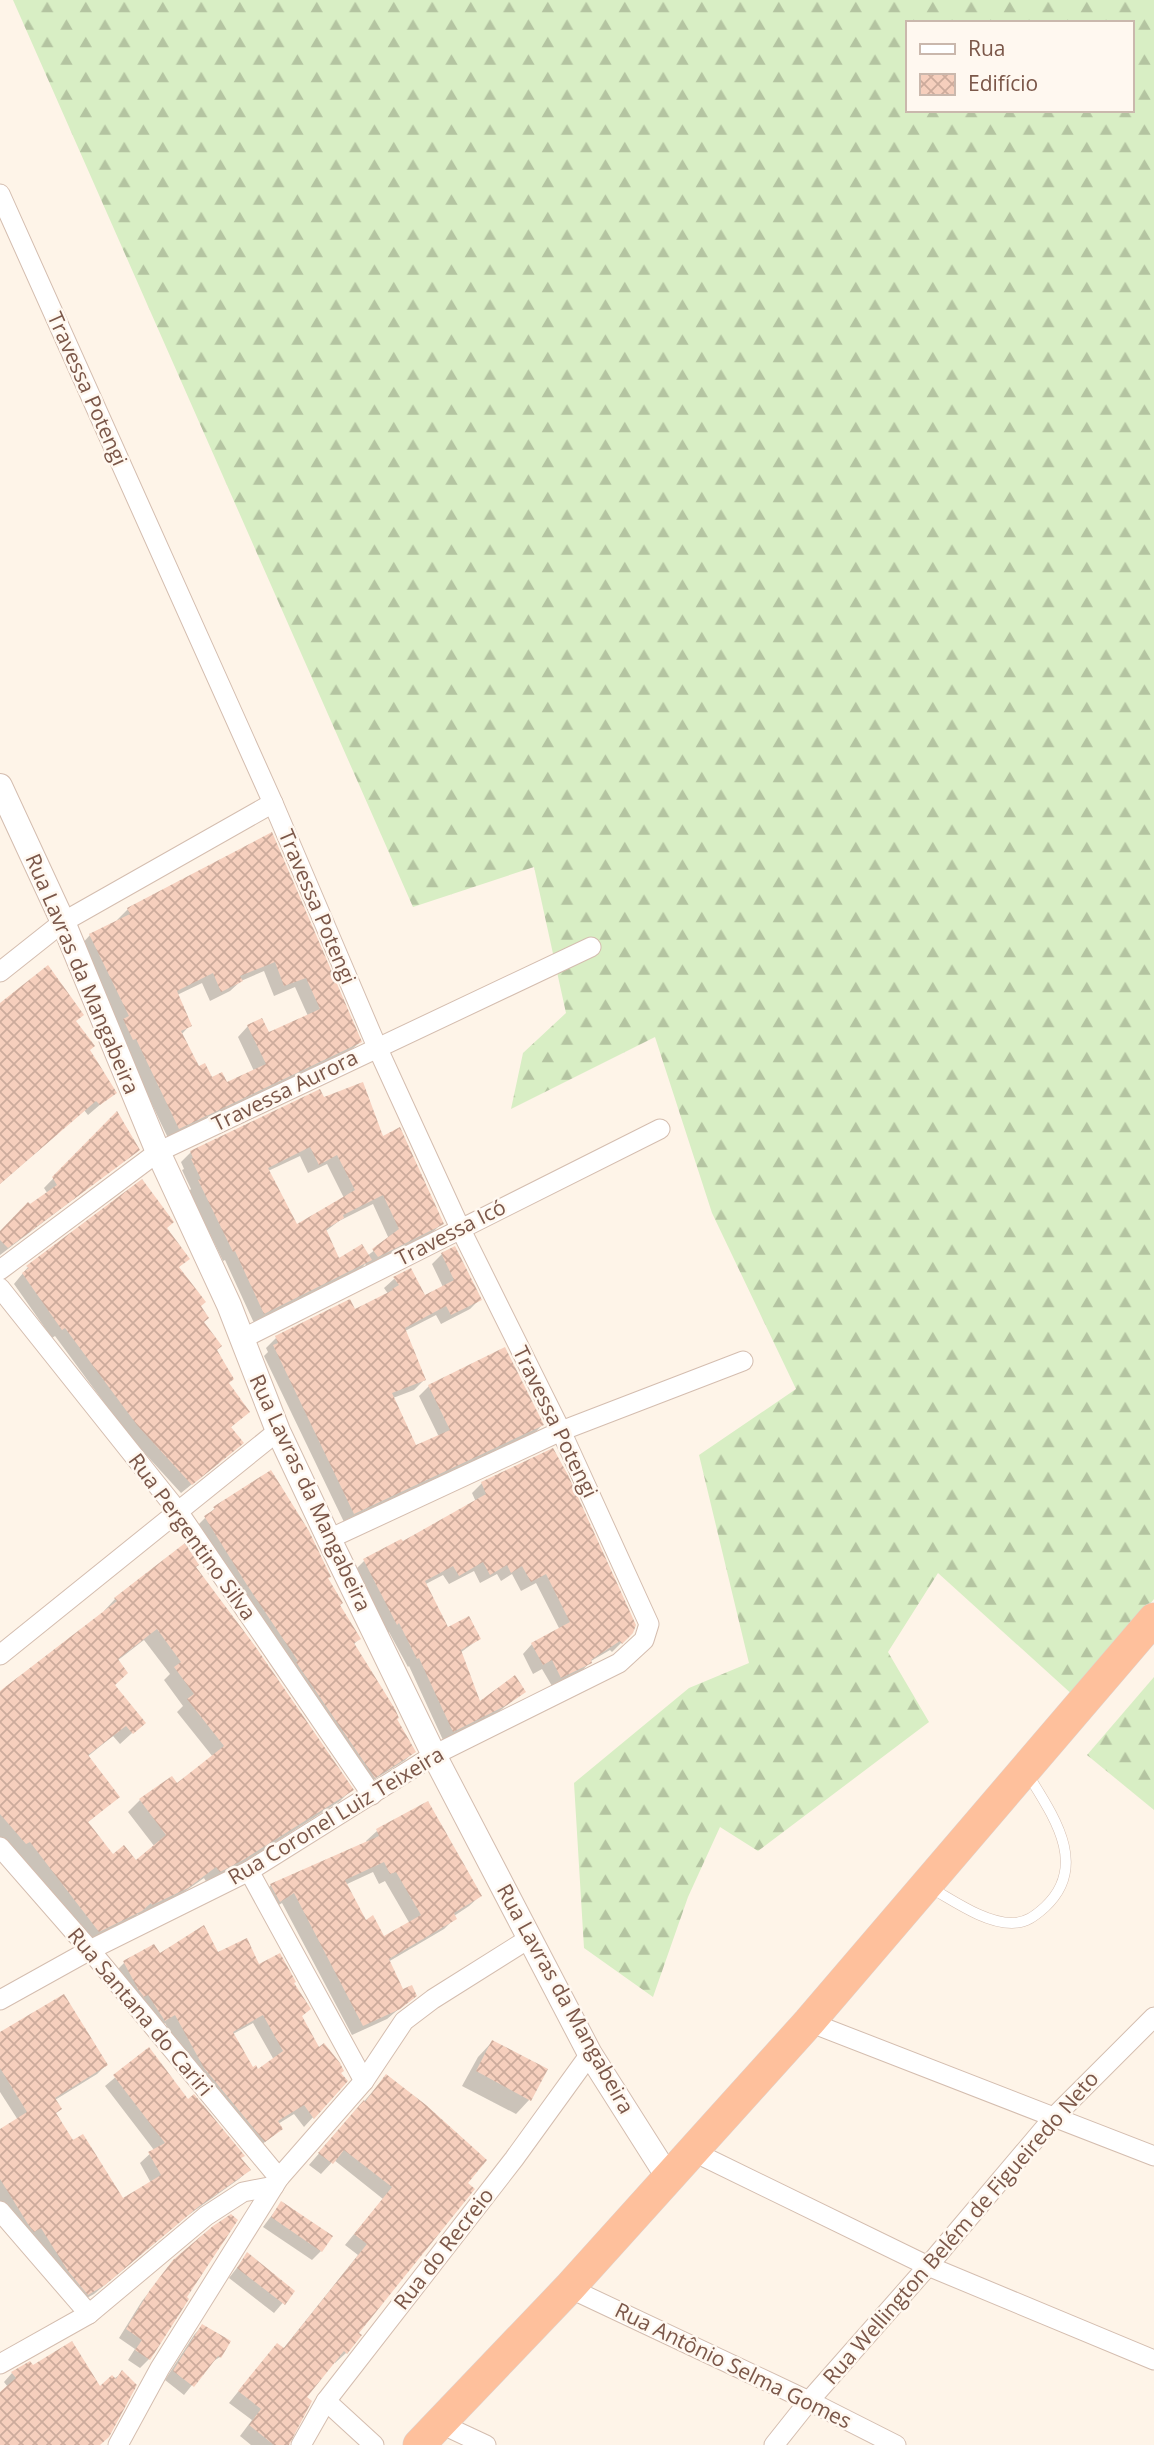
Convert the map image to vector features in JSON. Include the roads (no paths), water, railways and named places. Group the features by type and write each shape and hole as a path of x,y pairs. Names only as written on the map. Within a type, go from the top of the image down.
{"highway":[{"path":"430,2434 569,2288 809,2022 1154,1619"}],"street":[{"name":"Travessa Potengi","path":"0,194 273,803 376,1047 460,1228 561,1431 646,1615"},
{"name":"Rua Lavras da Mangabeira","path":"0,786 63,922 158,1152 229,1305 278,1431 329,1539 434,1755 590,2054 668,2176"},
{"path":"0,972 63,922 273,803"},
{"name":"Travessa Aurora","path":"0,1270 158,1152 591,947"},
{"name":"Travessa Icó","path":"242,1339 660,1129"},
{"name":"Rua Pergentino Silva","path":"0,1288 177,1510 372,1795"},
{"path":"329,1539 561,1431 743,1361"},
{"path":"0,1655 278,1431"},
{"name":"Rua Coronel Luiz Teixeira","path":"0,2000 90,1950 249,1871 434,1755 619,1663 644,1640 649,1624 646,1615"},
{"name":"Rua Santana do Cariri","path":"0,1847 90,1950 276,2182"},
{"path":"249,1871 364,2081"},
{"path":"118,2445 160,2368 276,2182 364,2081 404,2021 433,1999 530,1938"},
{"name":"Rua Wellington Belém de Figueiredo Neto","path":"775,2445 809,2401 1054,2117 1154,2017"},
{"path":"809,2022 1154,2156"},
{"name":"Rua do Recreio","path":"301,2445 326,2401 514,2159 590,2054"},
{"path":"692,2151 928,2266 1154,2360"},
{"path":"0,2364 89,2314 206,2216 243,2192 276,2182"},
{"path":"0,2211 89,2314"},
{"name":"Rua Antônio Selma Gomes","path":"569,2288 896,2445"},
{"path":"326,2401 374,2445"},
{"path":"430,2434 486,2445"}],"lane":[{"path":"926,1886 985,1917 1012,1923 1032,1919 1053,1899 1065,1874 1066,1850 1058,1826 1024,1770"}]}
